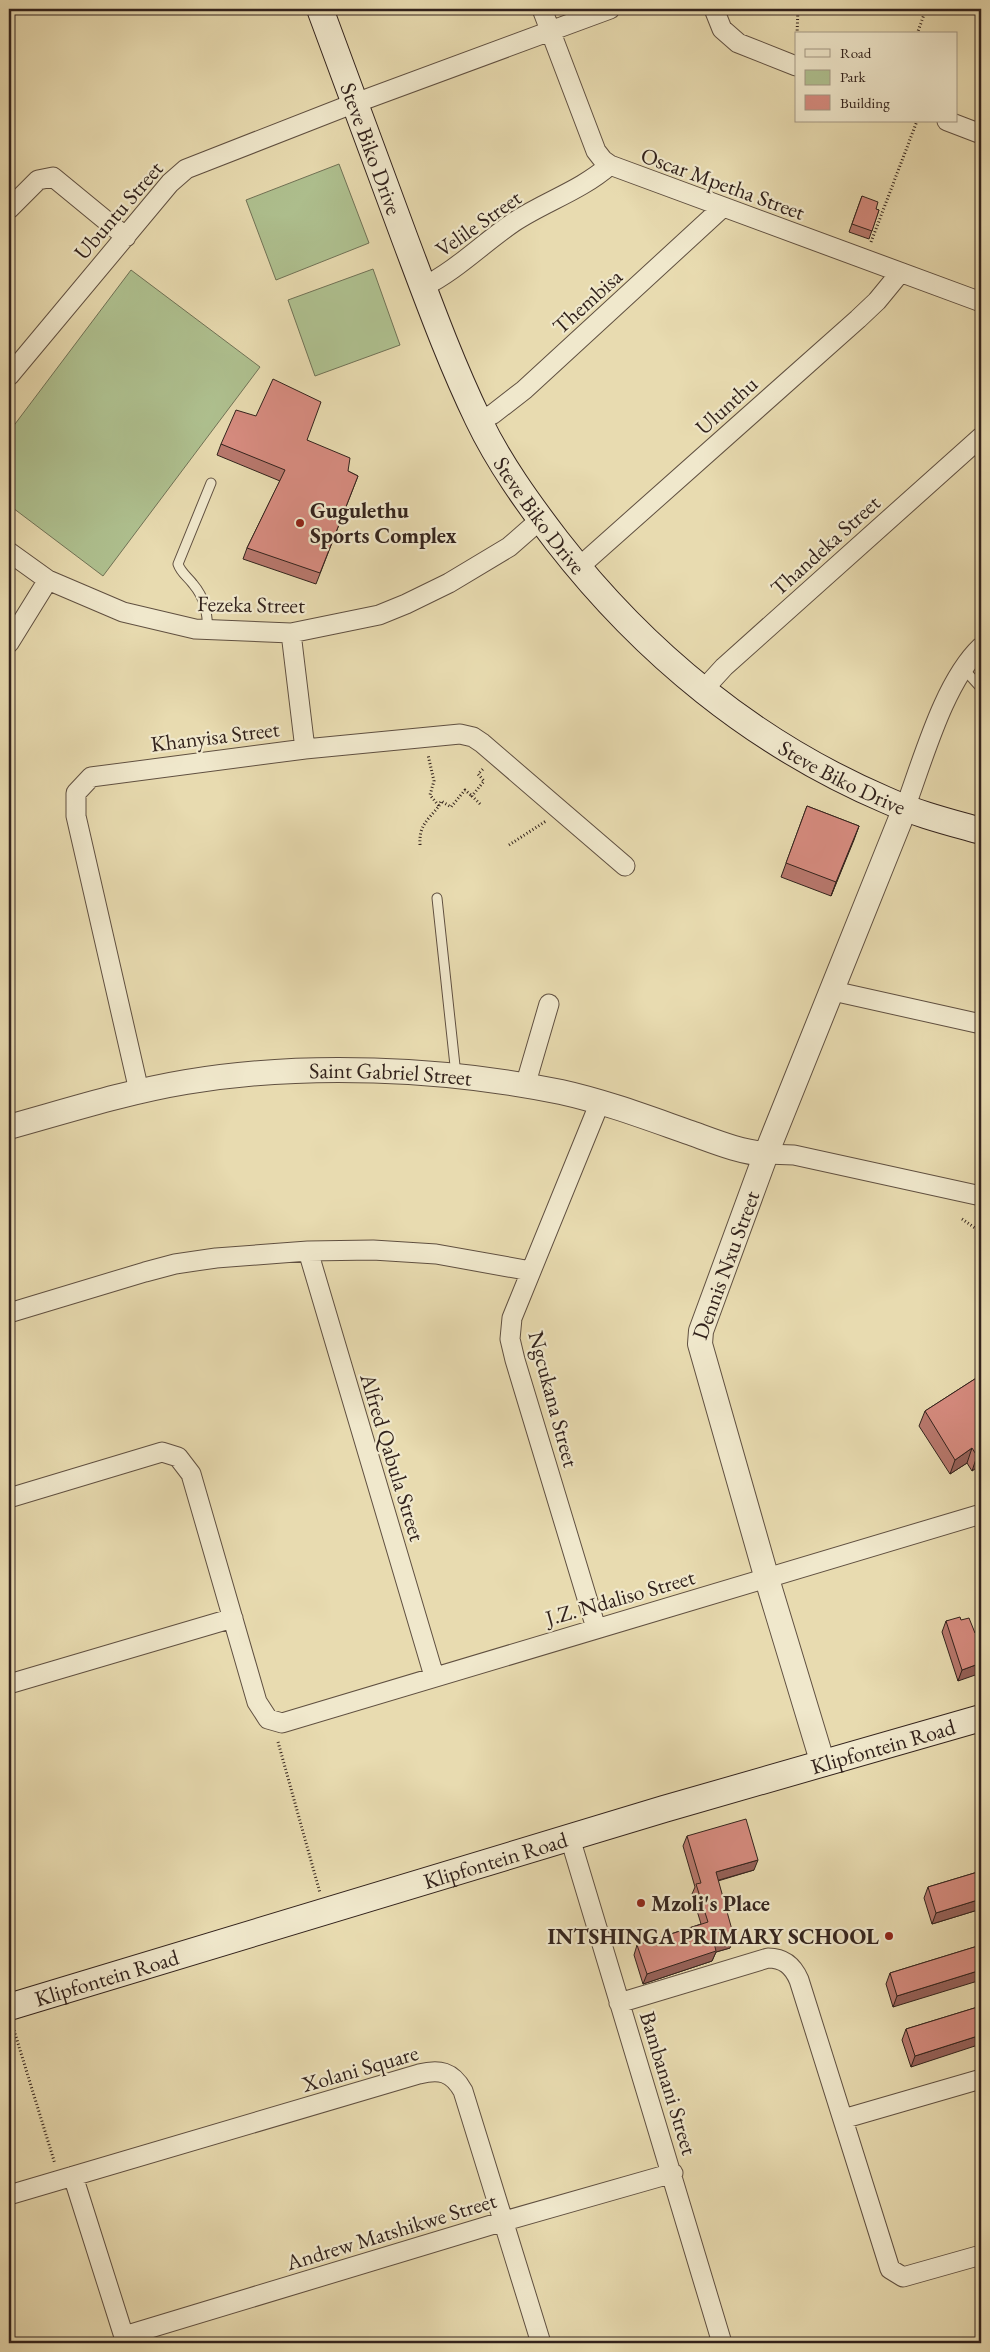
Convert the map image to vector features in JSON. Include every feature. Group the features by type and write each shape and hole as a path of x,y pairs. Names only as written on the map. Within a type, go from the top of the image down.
{"main road":[{"name":"Steve Biko Drive","path":"320,9 423,287 449,354 479,421 505,468 578,568 637,633 702,690 767,736 824,770 905,808 981,831"},
{"name":"Klipfontein Road","path":"10,2014 664,1808 981,1718"}],"street":[{"name":"Oscar Mpetha Street","path":"542,9 596,152 610,166 981,302"},
{"name":"Ubuntu Street","path":"9,376 170,183 186,169 354,103 610,9"},
{"path":"714,9 722,29 738,43 795,66"},
{"path":"950,122 981,134"},
{"name":"Velile Street","path":"423,287 451,272 514,222 576,190 610,166"},
{"path":"9,209 38,180 53,177 126,237"},
{"name":"Thembisa","path":"479,421 493,414 524,390 722,208"},
{"name":"Ulunthu","path":"578,568 858,319 877,301 900,273"},
{"name":"Thandeka Street","path":"702,690 724,667 981,437"},
{"name":"Fezeka Street","path":"9,552 48,580 123,612 160,622 208,630 291,634 379,615 406,604 449,584 509,546 541,519"},
{"path":"9,642 48,580"},
{"path":"291,634 304,749"},
{"path":"905,808 948,696 963,667 981,648"},
{"name":"Khanyisa Street","path":"139,1091 76,816 76,792 91,777 304,749 460,734 472,737 496,755 625,866"},
{"name":"Dennis Nxu Street","path":"823,1764 766,1579 700,1344 701,1331 766,1154 905,808"},
{"path":"833,991 981,1024"},
{"path":"525,1086 549,1004"},
{"name":"Saint Gabriel Street","path":"9,1128 139,1091 187,1082 260,1073 360,1070 456,1076 525,1086 600,1102 741,1150 766,1154"},
{"name":"Ngcukana Street","path":"596,1628 510,1338 512,1318 600,1102"},
{"path":"766,1154 794,1155 981,1196"},
{"path":"9,1313 175,1264 308,1251 373,1250 436,1254 531,1272"},
{"name":"Alfred Qabula Street","path":"308,1251 434,1676"},
{"path":"9,1498 162,1452 173,1454 186,1464 191,1474 233,1618 9,1684"},
{"name":"J.Z. Ndaliso Street","path":"233,1618 257,1702 264,1715 273,1722 288,1722 434,1676 981,1514"},
{"name":"Bambanani Street","path":"570,1838 619,2003 673,2173 722,2343"},
{"path":"619,2003 768,1958 782,1960 791,1966 799,1980 890,2269 903,2277 910,2276 981,2255"},
{"name":"Xolani Square","path":"9,2195 65,2173 436,2071 454,2078 462,2091 501,2222 541,2343"},
{"path":"843,2119 981,2079"},
{"path":"65,2173 125,2340"},
{"name":"Andrew Matshikwe Street","path":"125,2340 501,2222 673,2173"}],"lane":[{"path":"208,630 203,597 178,564 211,483"},
{"path":"963,667 981,688"},
{"path":"437,898 456,1076"}],"path":[{"path":"798,9 798,32"},
{"path":"918,32 926,9"},
{"path":"864,260 916,122"},
{"path":"424,737 434,781 430,795 439,806"},
{"path":"472,796 484,780 478,774 496,755"},
{"path":"420,845 419,832 442,801 451,807 464,790 480,804"},
{"path":"508,845 544,823 560,809"},
{"path":"962,1219 981,1232"},
{"path":"278,1742 322,1901"},
{"path":"10,2014 65,2173"}],"green space":[{"path":"339,164 369,243 276,280 246,200"},
{"path":"373,269 400,345 315,376 288,300"},
{"path":"131,270 260,367 103,576 9,505 9,432"}],"building":[{"path":"862,196 878,202 876,209 879,210 872,231 852,224"},
{"name":"Gugulethu Sports Complex","path":"273,379 321,402 307,440 350,458 348,471 358,476 320,573 247,548 285,470 221,444 236,410 256,416"},
{"path":"807,806 859,826 836,882 786,863"},
{"path":"981,1375 981,1454 977,1456 972,1448 955,1460 925,1411"},
{"path":"960,1617 961,1620 969,1618 975,1633 980,1631 981,1633 981,1663 962,1670 946,1621"},
{"path":"746,1819 758,1860 716,1872 734,1937 714,1943 716,1951 647,1974 637,1945 708,1922 696,1884 701,1883 687,1836"},
{"path":"981,1871 981,1899 936,1913 928,1887"},
{"path":"981,1945 981,1970 897,1996 890,1973"},
{"path":"981,2006 981,2035 915,2056 906,2029"}],"place":[{"name":"Gugulethu Sports Complex","path":"300,523"},
{"name":"Mzoli's Place","path":"641,1903"},
{"name":"INTSHINGA PRIMARY SCHOOL","path":"889,1936"}]}
